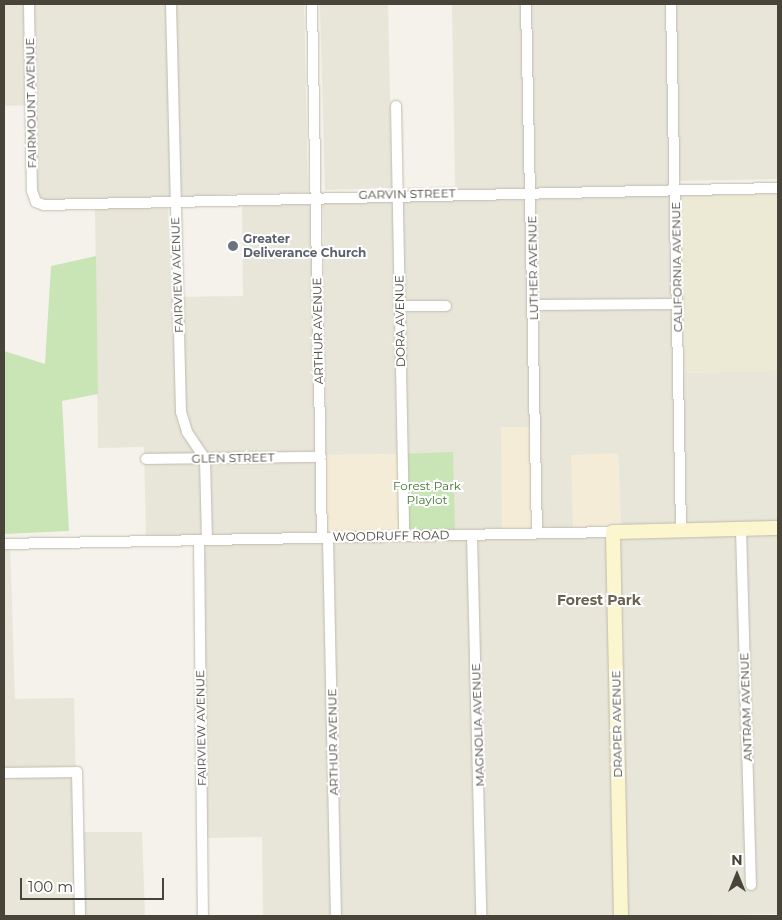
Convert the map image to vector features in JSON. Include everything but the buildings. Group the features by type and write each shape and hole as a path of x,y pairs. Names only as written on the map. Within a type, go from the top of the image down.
{"street":[{"name":"FAIRMOUNT AVENUE","path":"29,4 32,191 36,202"},
{"name":"FAIRVIEW AVENUE","path":"172,4 174,204 181,412 187,432 206,458 203,540 202,916"},
{"name":"ARTHUR AVENUE","path":"312,4 321,457 336,916"},
{"name":"LUTHER AVENUE","path":"526,4 532,192 537,533"},
{"name":"CALIFORNIA AVENUE","path":"670,4 678,304 681,531"},
{"name":"DORA AVENUE","path":"396,106 404,536"},
{"name":"GARVIN STREET","path":"36,202 174,204 315,196 778,188"},
{"path":"533,305 678,304"},
{"path":"400,306 446,306"},
{"name":"GLEN STREET","path":"146,459 321,457"},
{"name":"WOODRUFF ROAD","path":"4,544 778,528"},
{"name":"ANTRAM AVENUE","path":"741,529 751,885"},
{"name":"DRAPER AVENUE","path":"613,532 621,916"},
{"name":"MAGNOLIA AVENUE","path":"472,535 481,916"},
{"path":"4,773 77,772 80,916"}],"shaded area":[{"path":"4,4 304,4 308,193 234,194 163,202 38,202 27,105 4,106"},
{"path":"320,4 388,4 392,188 325,190"},
{"path":"452,4 778,4 778,179 678,181 682,373 778,371 778,526 621,529 618,453 573,530 542,531 540,427 502,531 455,532 399,454 326,455 323,203 392,201 392,188 455,186"},
{"path":"778,190 778,371 682,373 677,192"},
{"path":"312,203 317,534 146,538 144,447 98,448 95,207 168,208 171,297 243,296 242,205"},
{"path":"501,427 540,427 542,531 502,531"},
{"path":"618,453 621,529 573,530 571,455"},
{"path":"399,454 401,532 327,534 326,455"},
{"path":"778,532 778,914 625,916 617,535"},
{"path":"611,535 618,916 263,916 262,837 205,838 202,542"},
{"path":"4,545 10,545 15,699 74,698 77,832 142,832 145,916 4,916"}],"green space":[{"path":"96,256 98,394 62,401 69,531 4,534 4,351 45,364 51,266"},
{"name":"Forest Park Playlot","path":"453,452 455,532 401,532 399,454"}],"place":[{"name":"Greater Deliverance Church","path":"233,246"}],"district":[{"name":"Forest Park","path":"599,600"}]}
